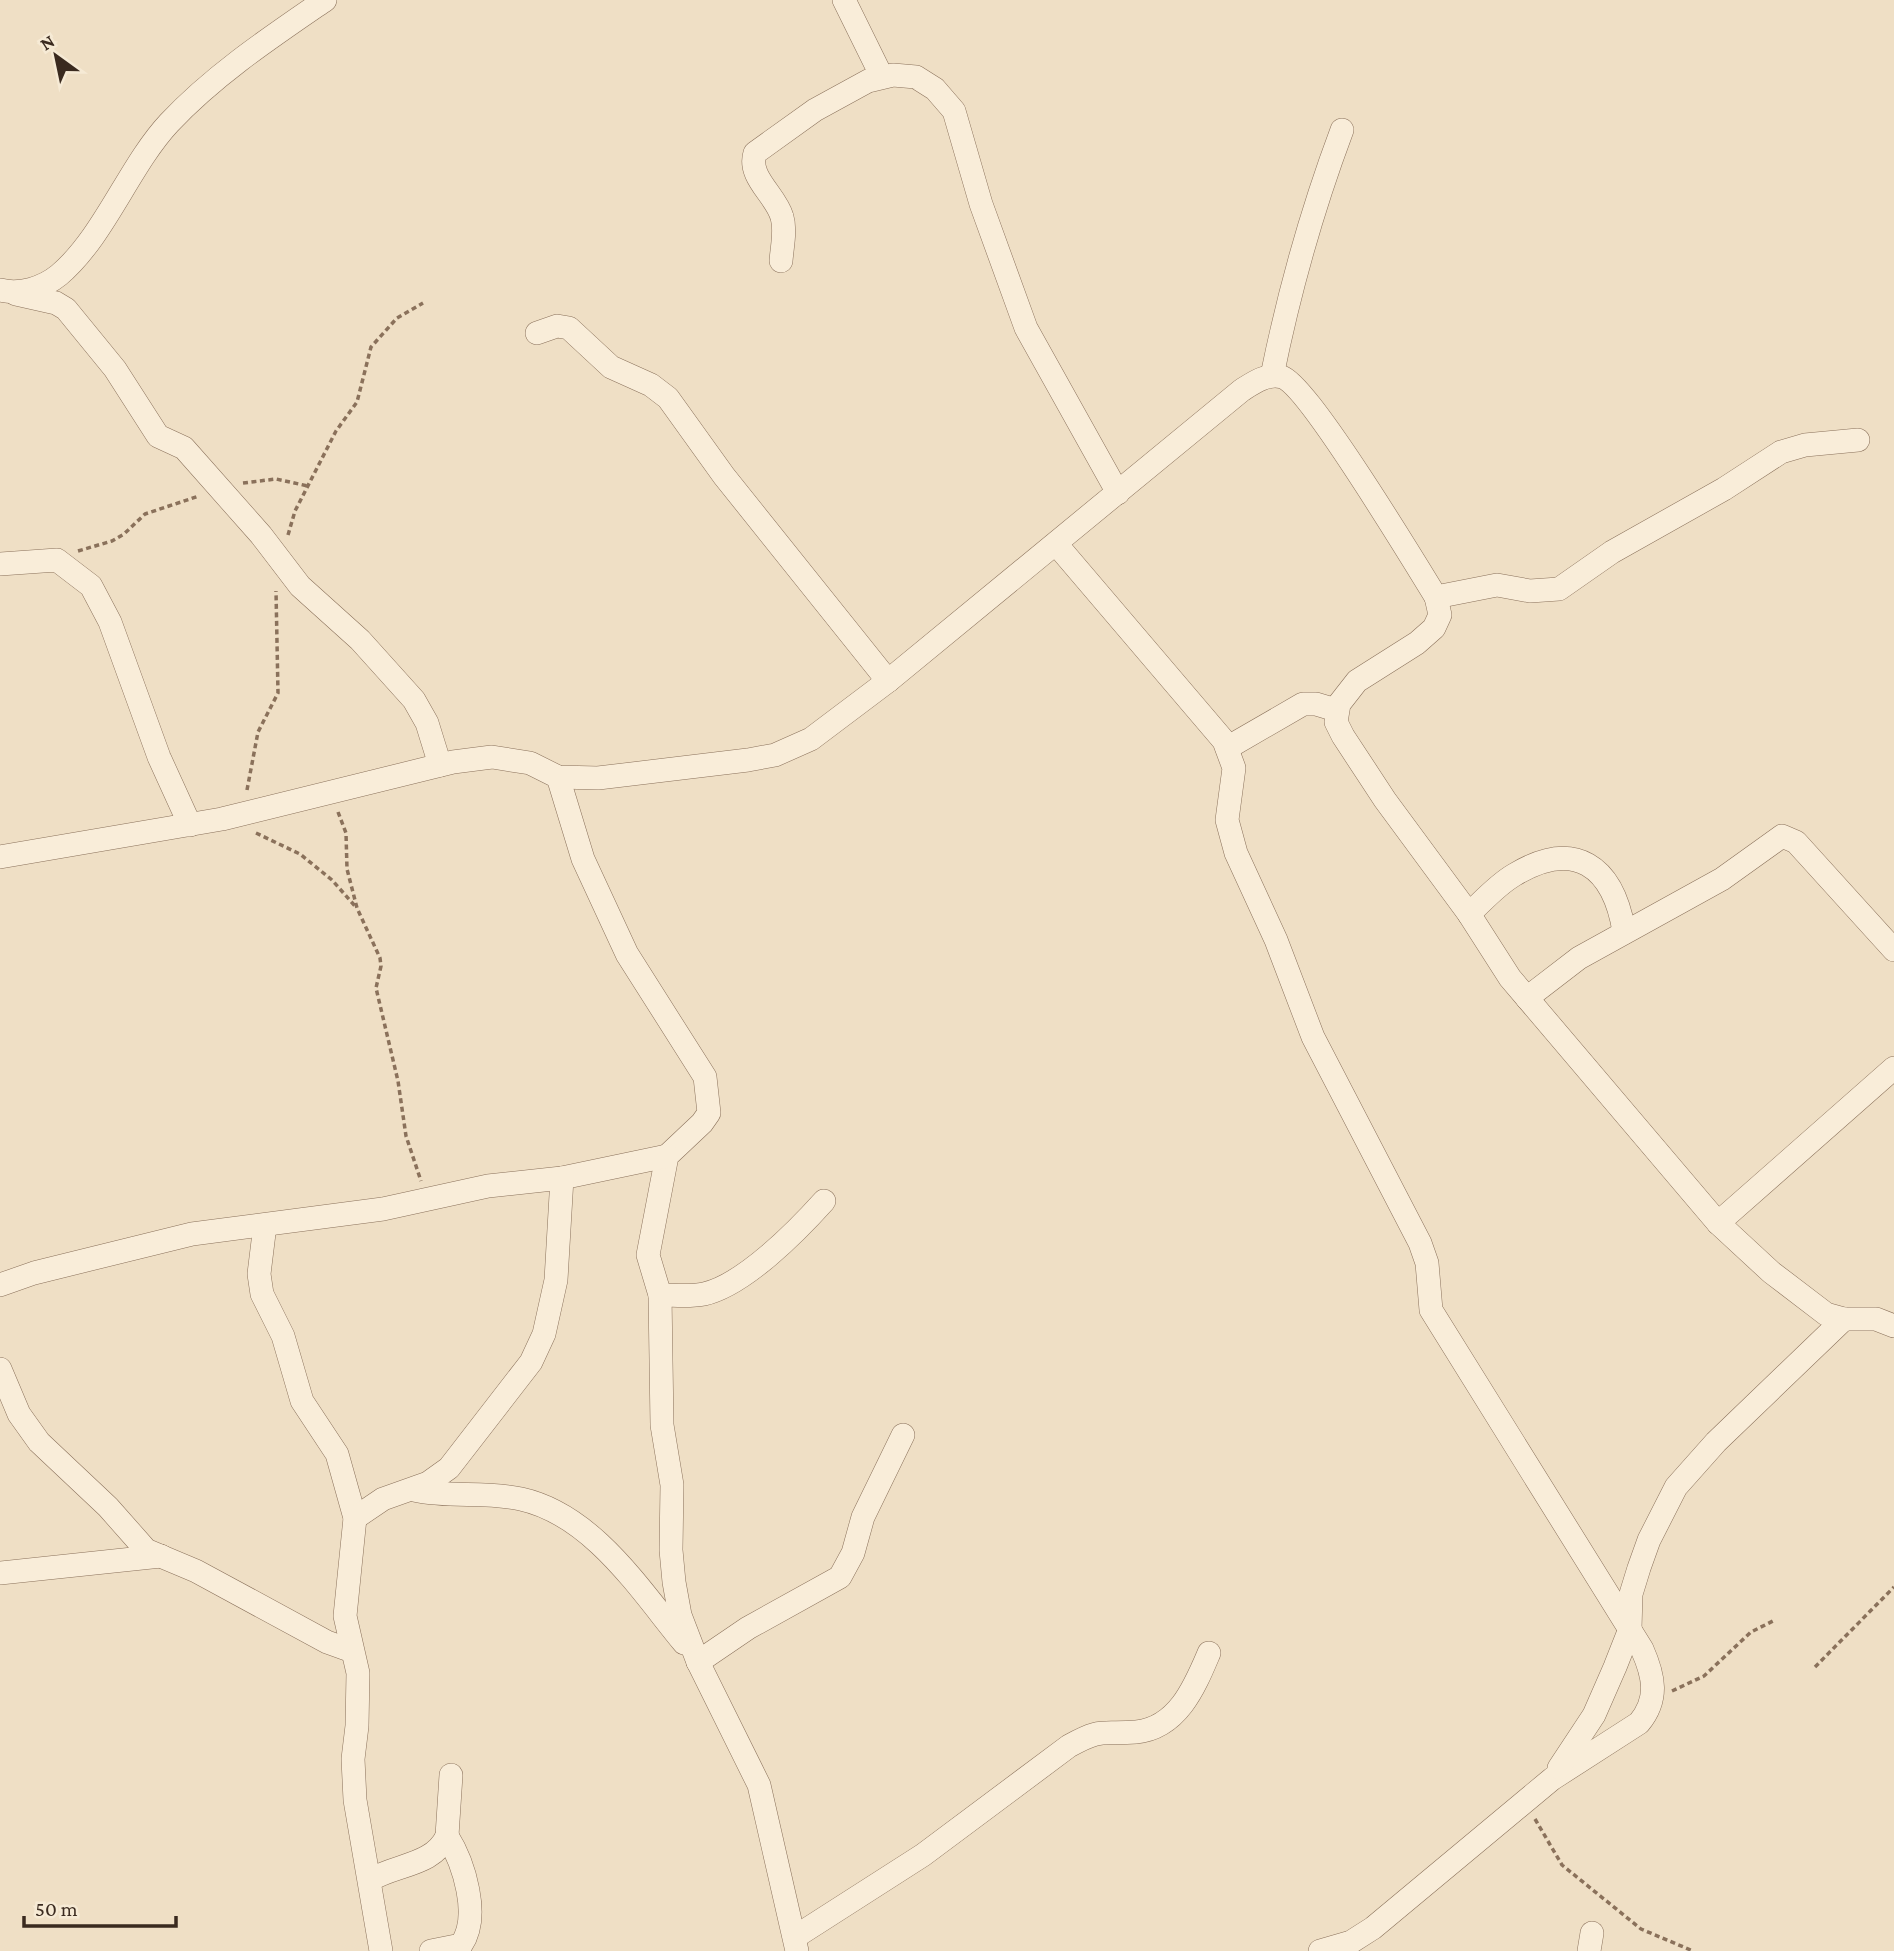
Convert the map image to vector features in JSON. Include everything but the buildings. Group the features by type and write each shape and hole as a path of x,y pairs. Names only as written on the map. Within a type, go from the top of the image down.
{"street":[{"path":"8,292 59,275 107,216 136,168 170,122 217,79 325,0"},
{"path":"844,0 882,77"},
{"path":"781,261 784,221 780,209 756,173 752,161 763,144 815,110 868,81 892,75 916,77 935,89 954,111 981,204 1026,328 1118,493"},
{"path":"1272,376 1296,274 1321,186 1342,130"},
{"path":"8,292 56,303 66,309 115,369 158,436 184,448 300,586 389,670 414,700 427,723 440,765"},
{"path":"537,333 557,326 569,328 611,367 652,385 667,398 724,476 888,681"},
{"path":"0,857 190,825 440,765 492,757 530,763 558,777 648,774 775,755 811,739 888,681 1057,545 1242,390 1272,376 1283,377 1322,420 1436,597 1440,615 1434,628 1417,643 1357,681 1336,710 1336,722 1343,736 1385,800 1469,914 1510,978 1718,1223 1771,1272 1826,1314 1844,1319 1876,1319 1894,1326"},
{"path":"1436,597 1497,585 1530,591 1559,589 1612,552 1712,496 1781,452 1805,445 1857,440"},
{"path":"1057,545 1227,748 1234,768 1227,820 1236,853 1276,940 1313,1037 1420,1243 1427,1264 1431,1310 1630,1629 1650,1667 1653,1697 1650,1710 1639,1723 1545,1785 1373,1928 1351,1942 1320,1951"},
{"path":"0,564 57,560 92,586 110,622 159,757 190,825"},
{"path":"1227,748 1303,704 1316,704 1336,710"},
{"path":"0,1285 34,1273 192,1234 426,1200 488,1186 562,1178 667,1156 702,1124 709,1113 705,1077 628,954 583,859 558,777"},
{"path":"1527,998 1579,958 1722,879 1782,836 1796,842 1894,950"},
{"path":"1469,914 1511,876 1534,864 1568,859 1587,864 1607,881 1619,901 1624,931"},
{"path":"1718,1223 1894,1068"},
{"path":"667,1156 648,1255 660,1295 662,1425 672,1485 671,1550 680,1615 697,1659 759,1786 796,1944 923,1855 1069,1746 1095,1732 1145,1731 1175,1714 1191,1696 1209,1653"},
{"path":"355,1518 383,1499 414,1490 449,1468 531,1362 544,1334 556,1280 562,1178"},
{"path":"660,1295 707,1294 731,1283 805,1222 824,1201"},
{"path":"265,1225 259,1274 262,1294 283,1336 302,1401 337,1454 355,1518 345,1616 358,1673 353,1759 355,1800 381,1951"},
{"path":"1545,1785 1594,1714 1630,1629 1631,1594 1649,1540 1676,1486 1716,1442 1844,1319"},
{"path":"0,1369 19,1414 39,1442 108,1507 146,1550 196,1571 327,1642 352,1651"},
{"path":"697,1659 840,1577 853,1553 863,1517 903,1435"},
{"path":"414,1490 431,1494 480,1493 523,1499 558,1514 597,1542 697,1659"},
{"path":"0,1573 161,1556"},
{"path":"431,1951 461,1945 470,1933 470,1915 461,1864 447,1836 451,1775"},
{"path":"370,1880 386,1870 433,1855 447,1836"}],"path":[{"path":"357,908 332,880 300,854 232,816 258,732 278,694 274,599 295,511 336,431 358,402 371,346 397,318 423,303"},
{"path":"57,560 88,546 112,541 124,534 145,514 220,489 276,479 308,486"},
{"path":"332,793 346,833 347,869 357,908 380,958 376,988 398,1080 406,1136 426,1200"},
{"path":"1815,1667 1894,1587"},
{"path":"1653,1697 1704,1676 1751,1632 1773,1621"},
{"path":"1545,1785 1535,1821 1562,1865 1641,1929 1693,1951"}]}
